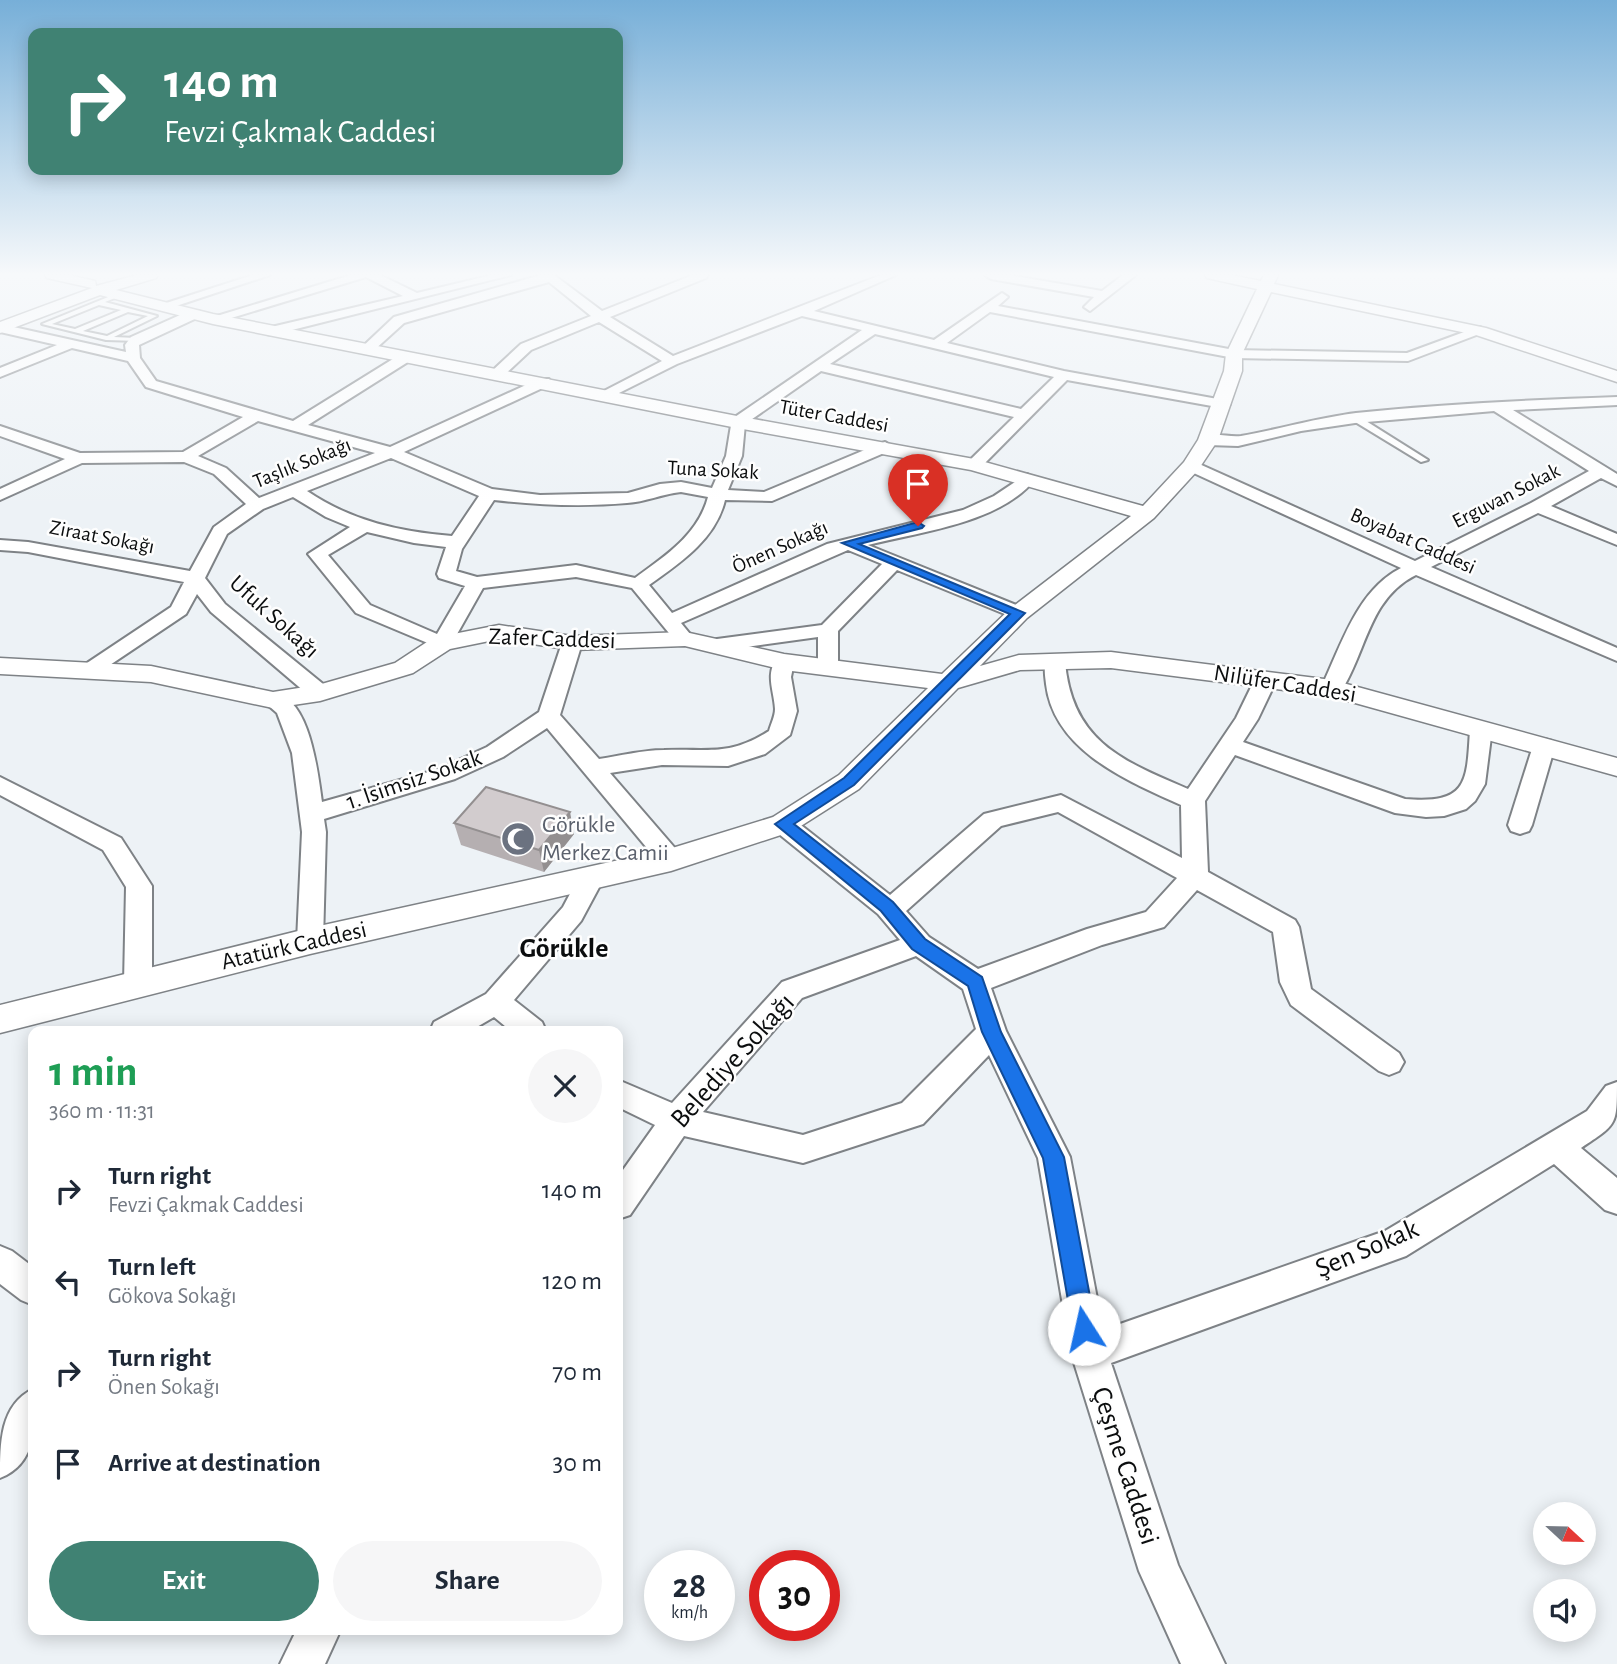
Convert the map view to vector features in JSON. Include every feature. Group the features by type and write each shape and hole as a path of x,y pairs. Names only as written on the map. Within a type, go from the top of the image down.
{"street":[{"path":"0,373 42,353"},
{"path":"117,353 133,358 133,353"},
{"name":"Tüter Caddesi","path":"385,353 737,422 974,465 1147,514"},
{"path":"497,374 520,353"},
{"path":"659,353 672,361"},
{"path":"607,395 672,361 694,353"},
{"path":"638,584 677,557 711,517 717,494 734,462 740,437 737,422 838,353"},
{"path":"964,353 1064,375 1223,404"},
{"path":"1222,353 1408,357 1420,353"},
{"path":"1544,353 1617,377"},
{"name":"Atatürk Caddesi","path":"0,1019 310,941 671,860 783,824 849,782 1019,613 1147,514 1191,466 1208,440 1223,404 1233,371 1234,355"},
{"path":"296,426 406,357"},
{"name":"Tuna Sokak","path":"133,358 151,384 256,416 391,452 489,494 540,500 629,498 660,489 681,487 717,494 766,497 885,447"},
{"path":"819,366 1026,415"},
{"path":"974,465 1064,375"},
{"name":"Taşlık Sokağı","path":"91,669 179,610 220,531 257,505 391,452 544,382"},
{"path":"1208,440 1238,441 1301,426 1355,418 1497,406 1617,401"},
{"path":"1497,406 1609,476"},
{"path":"186,457 256,416"},
{"path":"1,433 79,458 186,457 220,471 257,505"},
{"path":"0,495 79,458"},
{"name":"Boyabat Caddesi","path":"1191,466 1617,655"},
{"name":"Erguvan Sokak","path":"1332,688 1369,606 1398,577 1537,507 1609,476"},
{"name":"Önen Sokağı","path":"678,630 848,543 968,514 1000,500 1027,479"},
{"path":"295,490 363,527 423,540 457,542"},
{"path":"489,494 457,542 446,574 476,583 576,571 638,584 678,630"},
{"path":"1537,507 1617,540"},
{"path":"363,527 317,554 363,609 443,643 476,583"},
{"path":"848,543 1019,613"},
{"name":"Ziraat Sokağı","path":"0,545 29,547 195,578"},
{"path":"717,645 828,630 894,562"},
{"name":"Ufuk Sokağı","path":"195,578 218,608 320,693"},
{"name":"Zafer Caddesi","path":"0,666 151,674 236,694 273,699 320,693 404,668 443,643 499,632 572,643 678,630 717,645 784,662 947,683"},
{"path":"828,630 828,667"},
{"path":"572,643 549,716 671,860"},
{"name":"Nilüfer Caddesi","path":"947,683 1018,663 1111,660 1266,679 1332,688 1617,767"},
{"path":"593,768 662,757 728,758 757,748 779,736 786,711 779,677 784,662"},
{"path":"1055,662 1059,697 1077,732 1108,761 1193,801"},
{"path":"783,824 890,910 919,944 975,982 1096,936 1155,919 1195,875 1193,801 1231,746 1266,679"},
{"path":"273,699 287,709 303,753 314,832 310,941"},
{"name":"1. İsimsiz Sokak","path":"311,814 447,774 495,752 549,716"},
{"path":"1231,746 1403,807 1424,810 1450,809 1466,795 1480,772 1481,729"},
{"path":"1520,825 1544,746"},
{"path":"0,785 112,844 139,886 138,983"},
{"path":"890,910 993,820 1061,803 1286,927 1294,982 1301,997 1388,1062"},
{"path":"453,1026 496,1002 572,915 590,880"},
{"name":"Belediye Sokağı","path":"623,1197 677,1120 792,990 919,944"},
{"name":"Çeşme Caddesi","path":"975,982 992,1032 1054,1157 1089,1353 1160,1571 1203,1664"},
{"path":"496,1002 526,1026"},
{"path":"623,1095 677,1120 803,1149 912,1114 992,1032"},
{"name":"Şen Sokak","path":"1089,1353 1394,1244 1598,1121 1617,1095"},
{"path":"1556,1146 1617,1199"},
{"path":"0,1263 28,1284"},
{"path":"0,1459 28,1416"},
{"path":"302,1664 317,1635"}],"lane":[{"path":"1355,418 1424,460"}],"building":[{"path":"486,787 570,812 539,850 454,823"}],"place":[{"name":"Görükle Merkez Camii","path":"518,839"}],"district":[{"name":"Görükle","path":"564,949"}],"route":[{"path":"918,526 848,543 1019,613 849,782 783,824 887,907 919,944 975,982 992,1032 1054,1157 1084,1329"}]}
